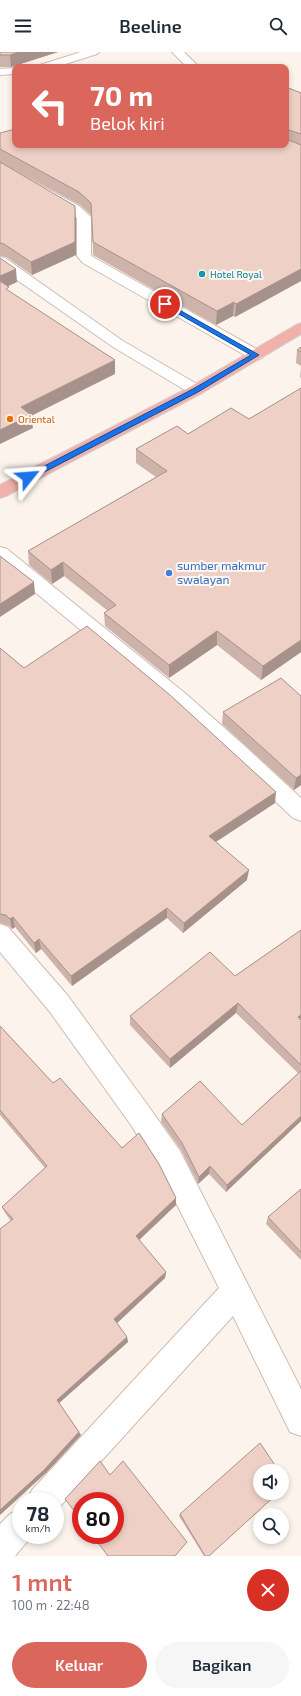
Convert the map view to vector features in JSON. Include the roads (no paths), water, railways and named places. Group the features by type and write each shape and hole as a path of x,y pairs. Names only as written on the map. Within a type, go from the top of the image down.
{"highway":[{"path":"0,492 196,390 301,328"}],"street":[{"path":"53,64 91,52"},
{"path":"178,52 190,64"},
{"path":"0,72 12,71"},
{"path":"0,167 74,209 84,217 84,256 88,260 256,355"},
{"path":"0,261 118,344 196,390"},
{"path":"0,553 33,582 136,664 177,699 301,812"},
{"path":"0,934 59,1004 149,1129 170,1162 301,1421"},
{"path":"51,1492 236,1291"},
{"path":"0,1548 12,1535"}],"place":[{"name":"Hotel Royal","path":"202,274"},
{"name":"Oriental","path":"10,419"},
{"name":"sumber makmur swalayan","path":"169,573"}]}
